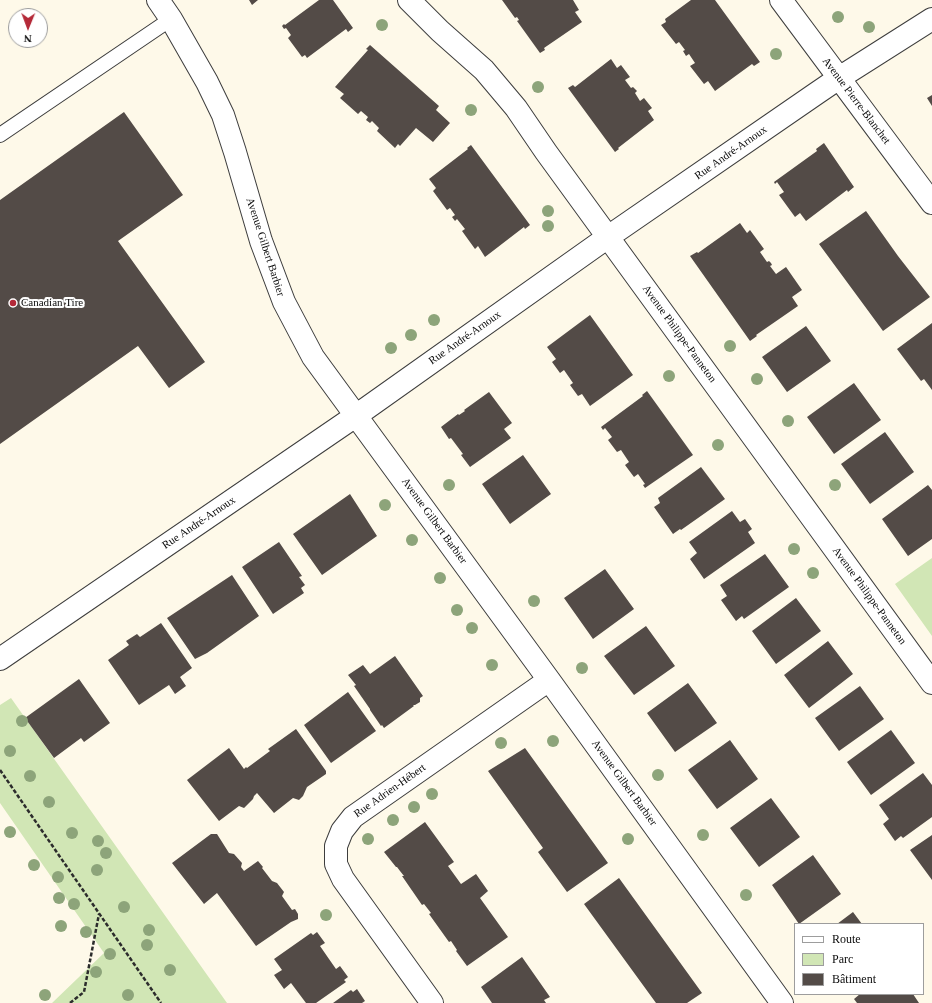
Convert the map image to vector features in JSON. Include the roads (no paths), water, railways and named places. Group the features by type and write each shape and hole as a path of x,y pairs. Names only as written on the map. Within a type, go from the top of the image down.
{"street":[{"name":"Avenue Gilbert Barbier","path":"158,0 171,19 207,82 223,116 261,241 284,302 313,357 549,680 782,1003"},
{"name":"Avenue Philippe-Panneton","path":"409,0 440,31 484,70 516,108 546,152 932,683"},
{"name":"Avenue Pierre-Blanchet","path":"781,0 932,202"},
{"name":"Rue André-Arnoux","path":"0,659 356,415 608,237 839,78 932,19"},
{"name":"Rue Adrien-Hébert","path":"432,1003 343,879 336,864 336,846 342,831 353,817 549,680"}],"lane":[{"path":"0,135 171,19"}],"place":[{"name":"Canadian Tire","path":"13,303"}]}
